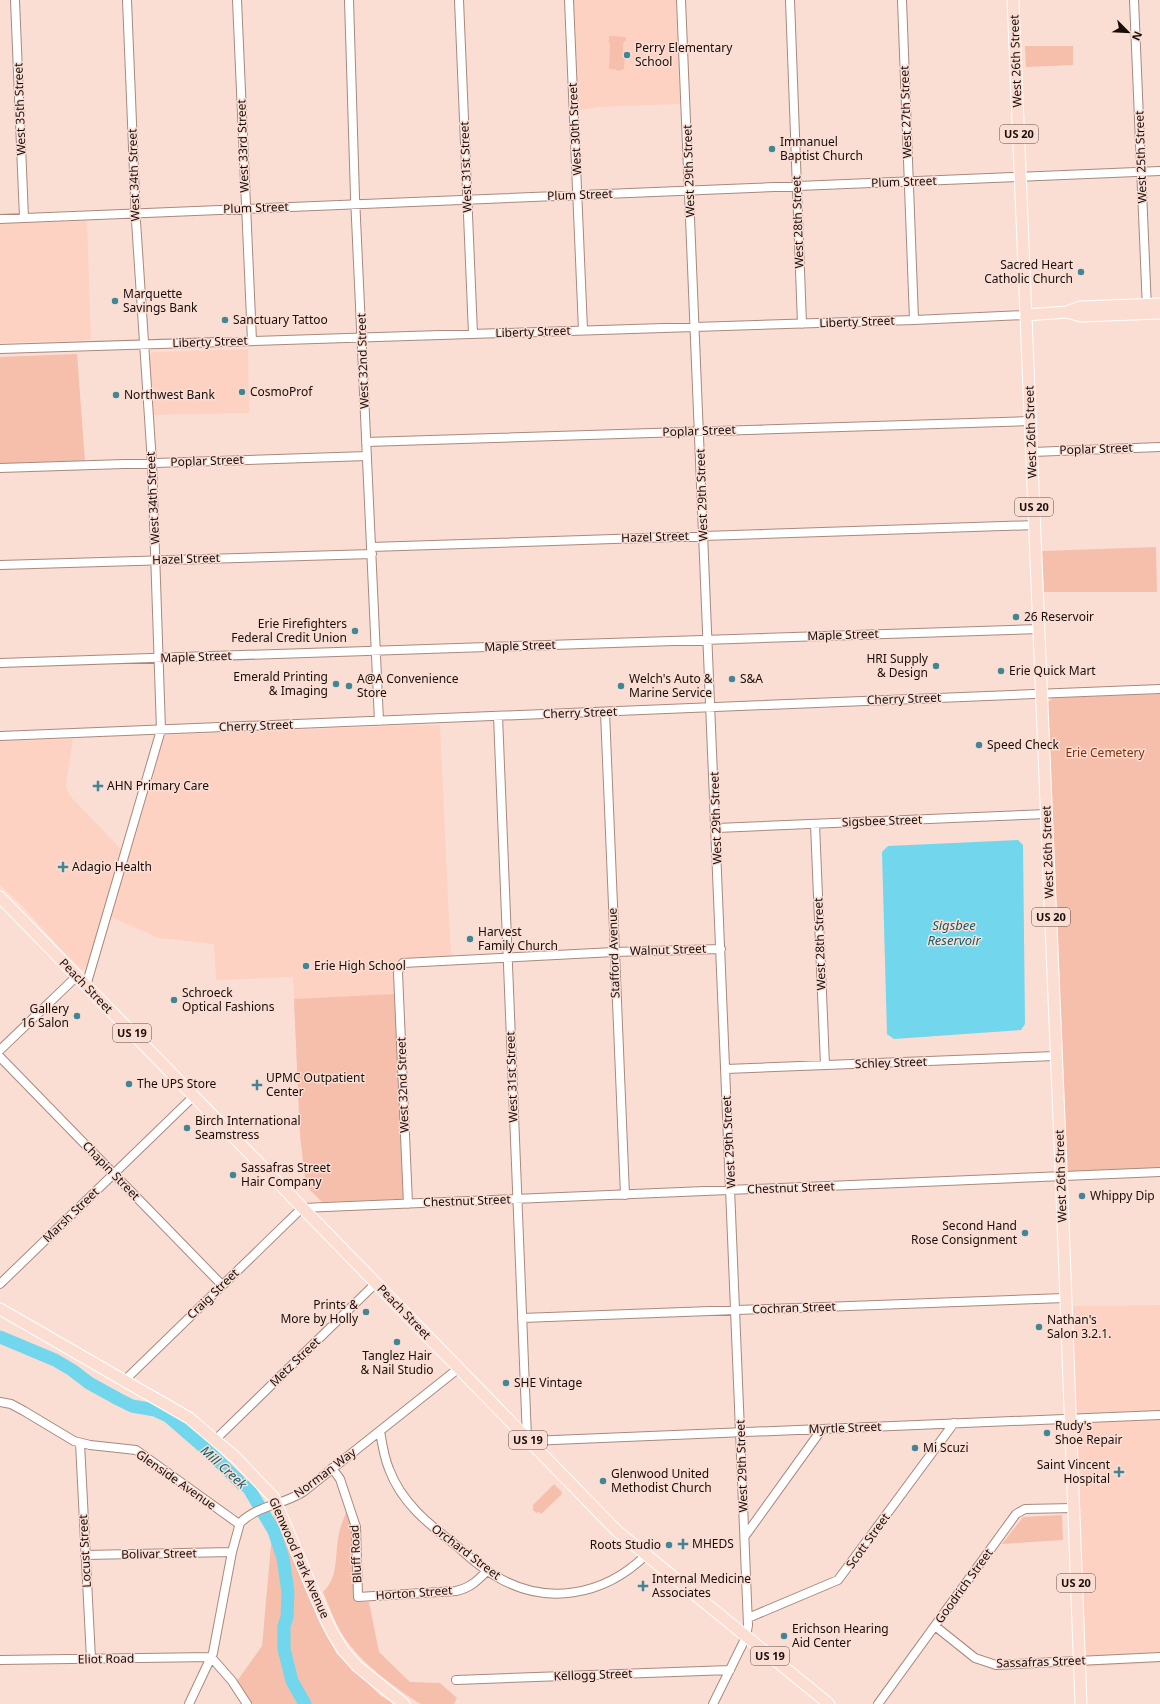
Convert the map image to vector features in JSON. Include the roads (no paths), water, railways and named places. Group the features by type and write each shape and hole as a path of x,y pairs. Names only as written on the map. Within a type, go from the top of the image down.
{"main road":[{"name":"West 26th Street","path":"1013,0 1047,814 1081,1704"},
{"name":"Liberty Street","path":"1147,309 1160,304"},
{"name":"Liberty Street","path":"1026,315 1067,312 1080,307 1147,309 1160,313"},
{"name":"Peach Street","path":"0,898 617,1531 829,1704"},
{"name":"Glenwood Park Avenue","path":"0,1309 189,1418 256,1478 273,1496 272,1504 332,1632 343,1650 357,1666 404,1704"}],"street":[{"name":"West 35th Street","path":"15,0 24,218"},
{"name":"West 34th Street","path":"86,986 161,730 152,463 136,213 127,0"},
{"name":"West 33rd Street","path":"237,0 252,341"},
{"name":"West 32nd Street","path":"349,0 356,204 379,721"},
{"name":"West 31st Street","path":"460,0 473,334"},
{"name":"West 30th Street","path":"569,0 583,330"},
{"name":"West 29th Street","path":"681,0 748,1618 746,1637 713,1704"},
{"name":"West 28th Street","path":"790,0 802,324"},
{"name":"West 27th Street","path":"902,0 914,320"},
{"name":"West 25th Street","path":"1134,0 1147,309"},
{"name":"Plum Street","path":"0,219 1160,171"},
{"name":"Liberty Street","path":"0,349 802,324 1026,315"},
{"name":"Poplar Street","path":"366,442 1031,420"},
{"name":"Poplar Street","path":"1032,452 1160,447"},
{"name":"Poplar Street","path":"0,468 367,456"},
{"name":"Hazel Street","path":"0,565 156,560 704,536 1035,525"},
{"name":"Maple Street","path":"0,663 1039,629"},
{"name":"Cherry Street","path":"0,736 1160,689"},
{"name":"Stafford Avenue","path":"605,712 625,1195"},
{"name":"West 31st Street","path":"498,716 528,1440"},
{"name":"Sigsbee Street","path":"716,828 1047,814"},
{"name":"West 28th Street","path":"815,824 825,1065"},
{"name":"Walnut Street","path":"400,966 407,962 614,952 721,949"},
{"name":"West 32nd Street","path":"400,966 398,973 408,1204"},
{"path":"0,1050 77,976"},
{"name":"Schley Street","path":"726,1069 1056,1056"},
{"name":"Chapin Street","path":"0,1057 222,1285"},
{"name":"Marsh Street","path":"0,1284 194,1096"},
{"name":"Chestnut Street","path":"302,1208 1160,1172"},
{"name":"Craig Street","path":"124,1381 302,1208"},
{"name":"Metz Street","path":"214,1440 376,1283"},
{"name":"Cochran Street","path":"522,1318 1065,1298"},
{"name":"Norman Way","path":"239,1524 272,1504 297,1496 459,1368"},
{"name":"Glenside Avenue","path":"0,1402 5,1402 17,1408 74,1441 136,1450 239,1524"},
{"name":"Myrtle Street","path":"528,1440 1160,1415"},
{"name":"Scott Street","path":"748,1618 838,1580 954,1423"},
{"path":"745,1536 822,1429"},
{"name":"Orchard Street","path":"380,1431 388,1469 398,1490 405,1499 420,1516 487,1571 501,1579 522,1588 544,1593 565,1594 595,1588 609,1583 639,1563 646,1555"},
{"name":"Locust Street","path":"80,1443 91,1659"},
{"name":"Bluff Road","path":"332,1468 340,1479 356,1527 358,1597"},
{"name":"Goodrich Street","path":"878,1704 1019,1512 1025,1509 1073,1508"},
{"path":"189,1704 211,1657 239,1524"},
{"name":"Bolivar Street","path":"85,1555 232,1552"},
{"name":"Horton Street","path":"358,1597 464,1589 475,1583 487,1571"},
{"name":"Sassafras Street","path":"935,1626 969,1654 989,1664 1004,1666 1160,1657"},
{"path":"211,1657 232,1681 248,1704"},
{"name":"Eliot Road","path":"0,1660 211,1657"},
{"name":"Kellogg Street","path":"456,1680 730,1670"}],"water":[{"name":"Sigsbee Reservoir","path":"1018,840 1023,845 1025,1024 1021,1030 894,1039 887,1034 882,852 888,846"}],"waterway":[{"name":"Mill Creek","path":"0,1337 55,1360 72,1370 89,1383 132,1406 155,1410 168,1416 206,1449 241,1483 248,1487 274,1531 283,1558 288,1592 287,1617 284,1626 284,1649 292,1681 305,1704"}],"place":[{"name":"Perry Elementary School","path":"627,55"},
{"name":"Immanuel Baptist Church","path":"772,149"},
{"name":"Sacred Heart Catholic Church","path":"1081,272"},
{"name":"Marquette Savings Bank","path":"115,301"},
{"name":"Sanctuary Tattoo","path":"225,320"},
{"name":"CosmoProf","path":"242,392"},
{"name":"Northwest Bank","path":"116,395"},
{"name":"26 Reservoir","path":"1016,617"},
{"name":"Erie Firefighters Federal Credit Union","path":"355,631"},
{"name":"HRI Supply & Design","path":"936,666"},
{"name":"Erie Quick Mart","path":"1001,671"},
{"name":"S&A","path":"732,679"},
{"name":"Emerald Printing & Imaging","path":"336,684"},
{"name":"A@A Convenience Store","path":"349,686"},
{"name":"Welch's Auto & Marine Service","path":"621,686"},
{"name":"Speed Check","path":"979,745"},
{"name":"AHN Primary Care","path":"98,786"},
{"name":"Adagio Health","path":"63,867"},
{"name":"Harvest Family Church","path":"470,939"},
{"name":"Erie High School","path":"306,966"},
{"name":"Schroeck Optical Fashions","path":"174,1000"},
{"name":"Gallery 16 Salon","path":"77,1016"},
{"name":"The UPS Store","path":"129,1084"},
{"name":"UPMC Outpatient Center","path":"257,1085"},
{"name":"Birch International Seamstress","path":"187,1128"},
{"name":"Sassafras Street Hair Company","path":"233,1175"},
{"name":"Whippy Dip","path":"1082,1196"},
{"name":"Second Hand Rose Consignment","path":"1025,1233"},
{"name":"Prints & More by Holly","path":"366,1312"},
{"name":"Nathan's Salon 3.2.1.","path":"1039,1327"},
{"name":"Tanglez Hair & Nail Studio","path":"397,1342"},
{"name":"SHE Vintage","path":"506,1383"},
{"name":"Rudy's Shoe Repair","path":"1047,1433"},
{"name":"Mi Scuzi","path":"915,1448"},
{"name":"Saint Vincent Hospital","path":"1119,1472"},
{"name":"Glenwood United Methodist Church","path":"603,1481"},
{"name":"MHEDS","path":"683,1544"},
{"name":"Roots Studio","path":"669,1545"},
{"name":"Internal Medicine Associates","path":"643,1586"},
{"name":"Erichson Hearing Aid Center","path":"784,1636"}],"park label":[{"name":"Erie Cemetery","path":"1105,753"}]}
